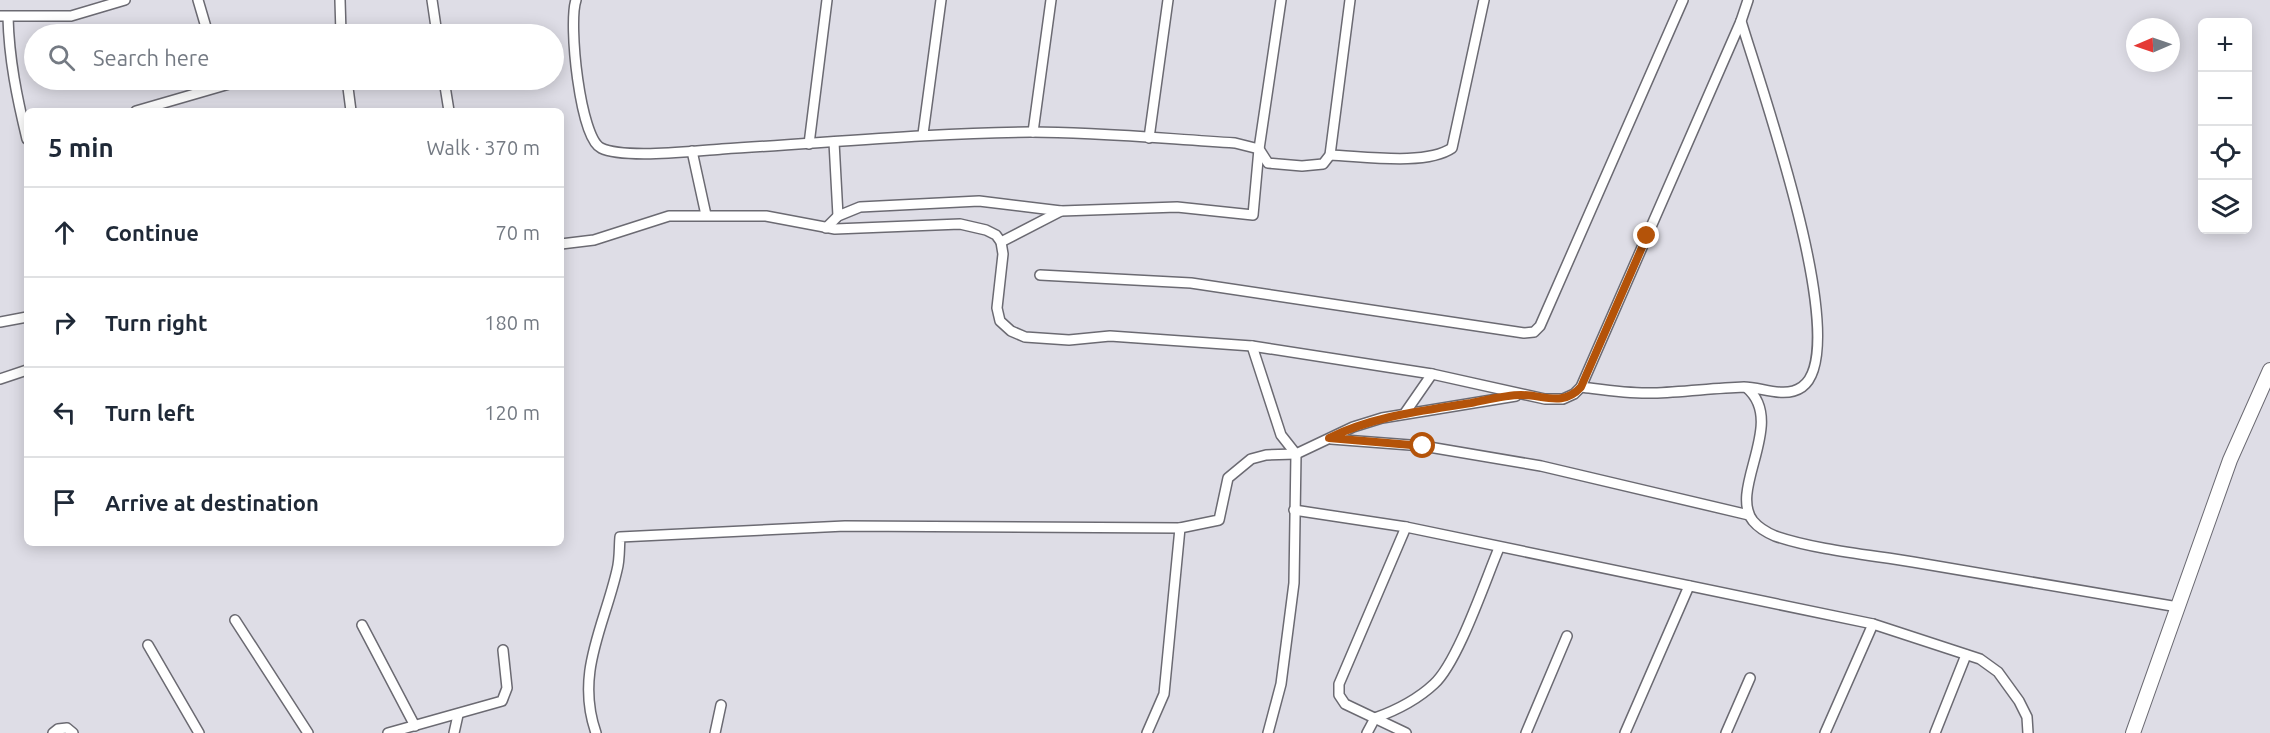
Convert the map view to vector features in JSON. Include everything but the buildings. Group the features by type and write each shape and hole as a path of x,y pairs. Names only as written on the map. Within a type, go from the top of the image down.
{"main road":[{"path":"2133,733 2230,460 2270,370"}],"street":[{"path":"24,125 12,70 4,16 71,16 91,12 125,0"},
{"path":"198,0 205,24"},
{"path":"340,0 341,24"},
{"path":"432,0 436,24"},
{"path":"576,0 572,35 575,65 591,137 598,147 613,153 692,151 923,135 1033,132 1235,143 1259,149 1268,163 1291,165 1323,164 1330,155 1350,0"},
{"path":"809,144 827,0"},
{"path":"923,135 941,0"},
{"path":"1033,132 1051,0"},
{"path":"1149,138 1168,0"},
{"path":"826,228 838,216 860,207 883,204 979,201 1062,211 1177,207 1253,215 1259,149 1281,0"},
{"path":"1330,155 1426,158 1443,154 1452,148 1484,0"},
{"path":"1040,274 1191,282 1512,331 1534,332 1540,326 1683,0"},
{"path":"564,244 594,240 669,216 782,218 826,228 960,224 986,230 996,235 1001,242 1003,254 997,308 1000,321 1011,331 1025,337 1110,336 1252,346 1432,374 1521,395 1563,399 1574,394 1581,387 1741,21 1748,0"},
{"path":"1581,387 1651,393 1747,387 1791,392 1810,381 1818,344 1815,292 1806,240 1741,21"},
{"path":"145,108 198,90"},
{"path":"348,90 351,108"},
{"path":"445,90 448,108"},
{"path":"834,142 838,216"},
{"path":"692,151 706,215"},
{"path":"1001,242 1062,211"},
{"path":"0,322 24,318"},
{"path":"1252,346 1281,435 1296,454 1294,583 1281,684 1268,733"},
{"path":"0,380 24,371"},
{"path":"1405,413 1432,374"},
{"path":"1747,387 1756,395 1761,405 1762,423 1749,491 1749,514"},
{"path":"596,733 589,712 588,674 600,622 618,568 620,537 845,526 1180,528 1220,520 1228,478 1251,459 1266,455 1296,454 1353,427 1405,413 1521,395"},
{"path":"1329,438 1423,446 1541,466 1749,514 1761,528 1774,536 1840,550 2178,607"},
{"path":"1294,510 1407,527 1499,548 1874,624 1980,659 1998,672 2028,717 2028,733"},
{"path":"1406,733 1345,704 1339,695 1339,684 1407,527"},
{"path":"1147,733 1164,694 1180,528"},
{"path":"1367,733 1375,718 1397,710 1436,683 1452,660 1499,548"},
{"path":"1625,733 1689,586"},
{"path":"235,620 308,733"},
{"path":"1825,733 1874,624"},
{"path":"362,625 415,726"},
{"path":"1526,733 1567,636"},
{"path":"148,645 199,733"},
{"path":"388,733 502,701 506,695 503,650"},
{"path":"1935,733 1966,655"},
{"path":"1726,733 1750,678"},
{"path":"715,733 721,705"},
{"path":"454,733 458,715"},
{"path":"53,733 58,729 67,728 73,733"}],"route":[{"path":"1423,446 1329,438 1353,427 1405,413 1521,395 1563,399 1574,394 1581,387 1647,236"}]}
